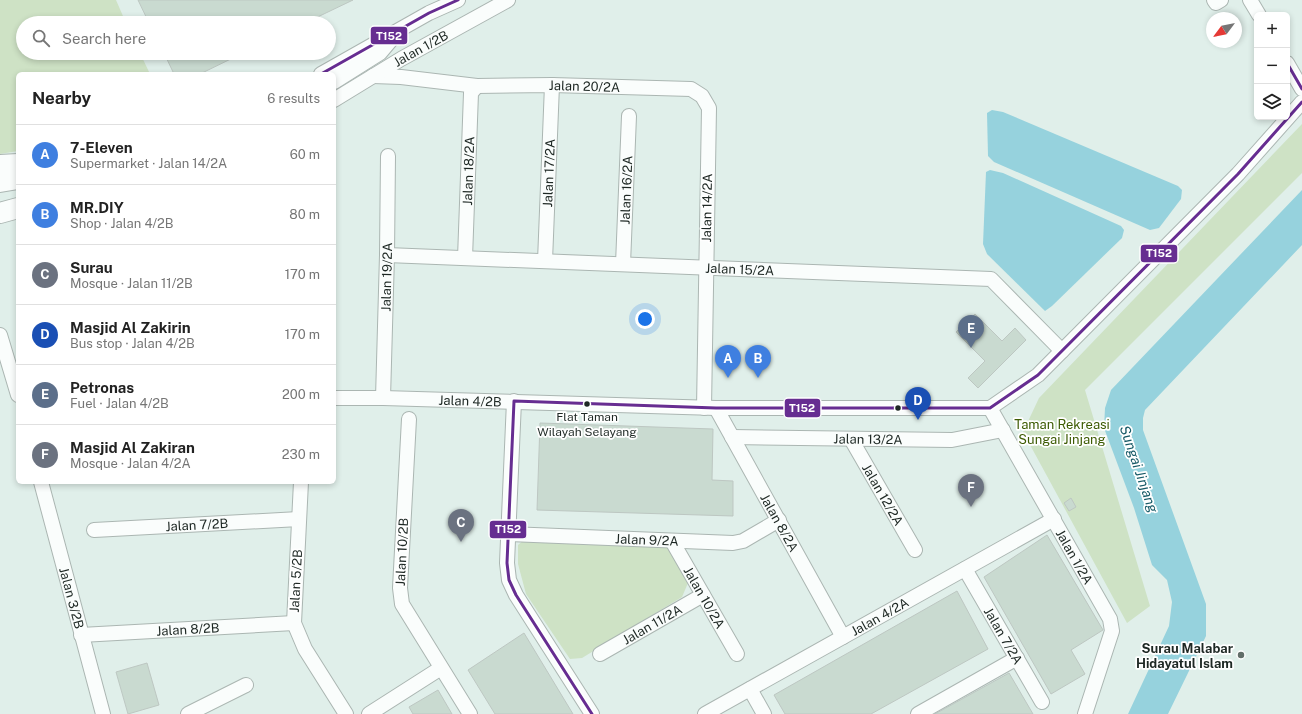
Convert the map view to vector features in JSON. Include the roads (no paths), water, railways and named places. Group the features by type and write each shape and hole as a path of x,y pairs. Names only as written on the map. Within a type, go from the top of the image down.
{"highway":[{"path":"0,165 16,164"},
{"path":"0,182 16,179"},
{"path":"0,202 16,202"},
{"path":"0,213 16,209"}],"street":[{"name":"Jalan 1/2B","path":"325,72 398,32 429,13 458,0"},
{"name":"Jalan 1/2B","path":"336,99 479,14 508,0"},
{"path":"1214,0 1216,3 1221,0"},
{"path":"1250,0 1257,12"},
{"path":"336,81 380,53 398,32"},
{"path":"1290,68 1302,89"},
{"name":"Jalan 20/2A","path":"373,76 401,77 477,86 691,89"},
{"name":"Jalan 18/2A","path":"465,258 471,93 477,86"},
{"name":"Jalan 17/2A","path":"545,261 552,86"},
{"name":"Jalan 14/2A","path":"691,89 702,96 709,108 706,268 710,408"},
{"path":"990,408 1038,375 1238,174 1302,102"},
{"name":"Jalan 16/2A","path":"623,264 629,116"},
{"name":"Jalan 19/2A","path":"383,398 388,156"},
{"name":"Jalan 15/2A","path":"387,255 991,279 1062,351"},
{"path":"0,334 16,388"},
{"name":"Jalan 4/2B","path":"336,398 514,401 710,408 990,408"},
{"path":"514,401 507,563 509,580 527,614 592,714"},
{"name":"Jalan 8/2A","path":"710,408 732,437 843,637"},
{"name":"Jalan 1/2A","path":"990,408 1110,619 1112,631 1085,714"},
{"name":"Jalan 10/2B","path":"409,419 400,588 402,604 470,714"},
{"name":"Jalan 13/2A","path":"732,437 952,440 1003,430"},
{"name":"Jalan 12/2A","path":"851,439 915,550"},
{"name":"Jalan 3/2B","path":"42,484 103,714"},
{"name":"Jalan 5/2B","path":"301,484 294,623 305,649 346,714"},
{"name":"Jalan 7/2B","path":"94,530 299,519"},
{"name":"Jalan 4/2A","path":"705,714 1054,519"},
{"name":"Jalan 9/2A","path":"509,534 733,543 743,541 779,520"},
{"name":"Jalan 10/2A","path":"672,541 737,654"},
{"name":"Jalan 7/2A","path":"965,569 1042,702"},
{"name":"Jalan 11/2A","path":"600,654 703,595"},
{"name":"Jalan 8/2B","path":"81,635 294,623"},
{"path":"918,714 1017,658"},
{"path":"369,714 441,668"},
{"path":"188,714 246,686"},
{"path":"750,689 764,714"}],"water":[{"path":"992,110 1003,112 1178,186 1182,190 1181,199 1159,228 1150,230 994,162 988,156 987,113"},
{"path":"990,170 1003,173 1121,226 1124,230 1122,238 1045,311 987,254 983,244 986,172"},
{"name":"Sungai Jinjang","path":"1302,190 1302,245 1145,410 1143,430 1206,604 1206,636 1168,714 1128,714 1169,626 1172,602 1167,580 1152,565 1134,508 1104,428 1105,408 1111,390"}],"place":[{"name":"Petronas","path":"971,348"},
{"name":"7-Eleven","path":"728,378"},
{"name":"MR.DIY","path":"758,378"},
{"name":"Flat Taman Wilayah Selayang","path":"587,404"},
{"name":"Masjid Al Zakirin","path":"918,420"},
{"name":"Masjid Al Zakiran","path":"971,507"},
{"name":"Surau","path":"461,542"},
{"name":"Surau Malabar Hidayatul Islam","path":"1241,655"}],"park label":[{"name":"Taman Rekreasi Sungai Jinjang","path":"1062,432"}]}
